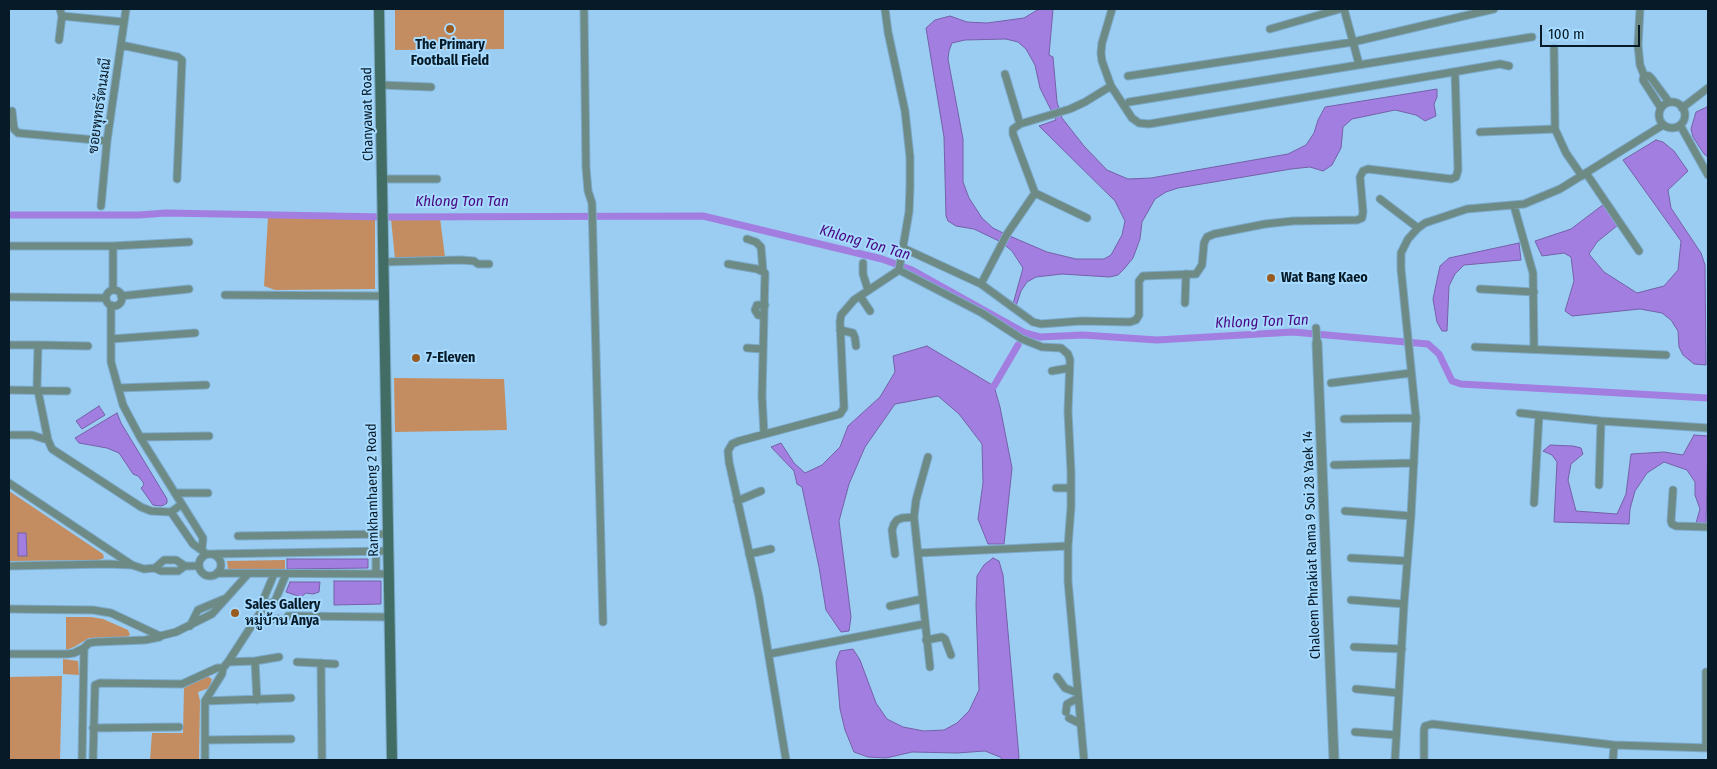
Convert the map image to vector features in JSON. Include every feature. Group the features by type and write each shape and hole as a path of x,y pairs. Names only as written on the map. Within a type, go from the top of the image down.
{"main road":[{"name":"Chanyawat Road","path":"380,9 383,216"},
{"name":"Ramkhamhaeng 2 Road","path":"383,216 388,617 392,760"}],"street":[{"name":"ซอยพุทธรัตนมณี","path":"101,206 107,141 126,9"},
{"path":"584,9 586,167 588,191 592,203 603,622"},
{"path":"786,760 749,554 728,462 728,451 732,444 840,414 844,408 841,315 860,296 899,268 909,212 908,132 884,9"},
{"path":"1116,9 1112,9 1101,53 1111,86 1132,118 1139,123 1149,124 1500,64 1509,66"},
{"path":"1270,29 1342,9 1359,64"},
{"path":"1128,76 1353,42 1494,9"},
{"path":"1640,9 1638,45 1640,65 1644,75 1644,83 1661,108"},
{"path":"59,40 61,12 124,22"},
{"path":"1129,102 1532,37"},
{"path":"121,45 178,57 182,60 176,180"},
{"path":"1554,49 1556,129 1566,153 1584,174 1639,251"},
{"path":"902,251 982,284 1033,322 1041,324 1081,321 1130,322 1136,320 1139,315 1138,281 1143,276 1196,274 1202,265 1204,243 1207,237 1265,224 1294,221 1351,221 1362,218 1364,212 1360,177 1368,169 1451,179 1456,176 1458,170 1455,72"},
{"path":"1005,74 1020,124"},
{"path":"1644,75 1652,79 1669,102 1679,104 1682,108 1685,114 1684,120 1675,128 1663,126 1659,117 1661,108 1669,102"},
{"path":"381,85 431,87"},
{"path":"1087,218 1035,193 1013,134 1013,129 1020,124 1070,109 1111,86"},
{"path":"1682,108 1708,88"},
{"path":"12,111 14,129 18,134 107,141"},
{"path":"1680,125 1708,175"},
{"path":"1395,760 1416,418 1401,253 1408,239 1425,223 1467,209 1524,204 1560,190 1663,126"},
{"path":"1480,132 1556,129"},
{"path":"383,180 437,179"},
{"path":"982,284 1007,234 1035,193"},
{"path":"1380,199 1418,228"},
{"path":"1514,206 1533,274 1534,349"},
{"path":"747,239 756,242 761,247 763,271 766,275 762,396 764,434"},
{"path":"9,246 113,246 189,242"},
{"path":"113,246 113,290"},
{"path":"383,262 460,260 474,261 478,264 489,264"},
{"path":"863,263 863,274 868,290"},
{"path":"728,264 763,271"},
{"path":"899,268 982,313 1022,339 1042,347 1061,348 1068,354 1071,488 1068,582 1084,760"},
{"path":"1185,302 1186,274"},
{"path":"121,296 189,289"},
{"path":"1480,289 1534,292"},
{"path":"113,290 121,296"},
{"path":"106,298 109,292 113,290"},
{"path":"225,295 384,296"},
{"path":"111,305 120,303 121,296"},
{"path":"860,296 870,311"},
{"path":"9,297 106,298"},
{"path":"106,298 107,302 111,305 111,362 126,414 203,538 207,553"},
{"name":"Chaloem Phrakiat Rama 9 Soi 28 Yaek 14","path":"1316,328 1334,760"},
{"path":"840,330 853,333 856,346"},
{"path":"111,339 195,333"},
{"path":"9,345 88,346"},
{"path":"38,345 38,390 48,440 52,449 151,512 171,512 182,504"},
{"path":"1475,347 1666,355"},
{"path":"747,348 763,349"},
{"path":"1052,371 1069,368"},
{"path":"1331,382 1411,373"},
{"path":"118,388 206,385"},
{"path":"9,390 67,391"},
{"path":"1520,413 1708,428"},
{"path":"1534,503 1539,414"},
{"path":"1344,419 1416,418"},
{"path":"1599,485 1602,421"},
{"path":"12,435 32,435 48,440"},
{"path":"140,438 209,436"},
{"path":"928,457 916,500 914,517 930,668"},
{"path":"1334,465 1414,463"},
{"path":"9,483 132,565 144,569 155,568 161,571 178,571 185,566"},
{"path":"1056,488 1071,488"},
{"path":"1673,490 1672,524 1676,526 1708,527"},
{"path":"737,501 761,491"},
{"path":"175,493 208,493"},
{"path":"1345,511 1411,516"},
{"path":"171,512 193,544 207,553 217,556 221,562 220,570 217,573"},
{"path":"895,554 892,530 894,524 902,518 914,517"},
{"path":"238,536 387,534"},
{"path":"919,553 1068,546"},
{"path":"749,554 771,548"},
{"path":"376,551 376,574"},
{"path":"388,551 207,553 199,560 201,571 207,576 217,573 388,574"},
{"path":"1352,558 1407,561"},
{"path":"155,568 164,560 176,560 185,566 199,566"},
{"path":"9,566 132,565"},
{"path":"9,654 74,653 90,643 145,640 190,626 212,614 248,574"},
{"path":"265,606 264,598 274,574"},
{"path":"205,760 205,701 255,620 265,606 275,601 286,574"},
{"path":"190,626 198,610 227,598"},
{"path":"890,606 922,599"},
{"path":"1351,600 1404,604"},
{"path":"9,609 93,610 111,613 160,636"},
{"path":"288,616 388,617"},
{"path":"255,620 280,619"},
{"path":"768,654 924,624"},
{"path":"926,640 942,637 945,639 951,656"},
{"path":"1354,647 1402,649"},
{"path":"82,760 84,648"},
{"path":"93,760 94,688 97,684 182,684 226,665 279,657"},
{"path":"255,661 257,700"},
{"path":"297,662 335,664"},
{"path":"321,663 322,760"},
{"path":"1424,760 1424,730 1425,726 1432,724 1614,744 1707,748 1706,672"},
{"path":"1058,677 1065,688 1078,695"},
{"path":"1356,689 1399,693"},
{"path":"1078,695 1067,704 1068,715 1081,724"},
{"path":"205,701 290,698"},
{"path":"93,728 179,727"},
{"path":"1354,732 1396,734"},
{"path":"205,740 290,739"},
{"path":"1613,760 1614,744"}],"shaded area":[{"name":"The Primary Football Field","path":"395,9 504,9 504,49 395,50"},
{"path":"1039,9 1053,9 1049,55 1053,57 1057,102 1062,118 1084,146 1107,170 1128,179 1151,178 1288,154 1306,145 1314,133 1325,107 1437,89 1437,97 1434,104 1436,116 1425,121 1416,115 1395,110 1352,119 1343,127 1341,148 1332,165 1323,171 1310,167 1291,169 1178,188 1166,192 1155,199 1142,222 1140,239 1133,258 1118,275 1110,277 1062,274 1036,277 1027,282 1021,291 1016,306 1013,304 1023,268 1012,251 1001,242 974,229 956,226 948,221 946,216 944,137 926,28 935,20 950,16 967,22 987,23 1024,18","holes":["1006,39 1018,42 1026,49 1035,65 1040,88 1056,120 1039,126 1115,201 1125,221 1122,235 1111,255 1104,259 1076,259 1047,252 1005,234 993,228 982,218 969,198 963,182 963,139 948,59 949,51 952,43 965,40"]},
{"path":"1707,107 1708,157 1693,137 1691,129 1696,112"},
{"path":"1656,140 1663,142 1674,151 1688,171 1668,190 1671,208 1701,253 1705,265 1706,365 1694,364 1683,355 1679,347 1678,331 1671,320 1662,313 1640,309 1572,316 1565,311 1574,281 1571,257 1564,253 1542,256 1535,241 1571,229 1604,204 1618,225 1597,242 1589,254 1604,272 1637,293 1664,286 1678,270 1681,241 1623,160"},
{"path":"268,217 375,219 375,289 275,290 264,286"},
{"path":"440,218 445,257 395,259 391,219"},
{"path":"1519,243 1521,260 1464,265 1455,274 1449,286 1447,331 1442,331 1437,322 1433,299 1440,266 1449,258"},
{"path":"927,346 994,386 1012,468 1004,544 988,544 978,519 983,483 982,444 959,414 938,396 895,404 865,447 849,484 839,521 851,617 849,631 841,632 826,610 802,487 797,484 794,471 771,447 781,443 794,463 805,473 822,465 840,447 848,426 880,397 895,372 893,356"},
{"path":"394,378 504,379 507,430 395,432"},
{"path":"99,406 105,415 82,429 76,421"},
{"path":"117,413 121,423 167,499 167,503 164,505 153,505 141,488 144,485 143,482 138,476 133,474 119,453 107,448 79,443 75,438"},
{"path":"1694,435 1708,436 1706,525 1696,523 1700,509 1695,495 1695,482 1687,470 1664,462 1647,473 1635,491 1630,509 1629,524 1554,522 1557,462 1552,455 1543,451 1550,445 1581,448 1583,454 1571,464 1568,480 1576,511 1617,514 1626,494 1631,454 1664,452 1683,455"},
{"path":"9,491 103,554 104,558 99,560 9,561"},
{"path":"18,533 26,533 27,556 18,556"},
{"path":"993,558 999,561 1003,575 1018,760 1003,760 985,751 957,753 912,752 886,758 868,757 854,752 845,730 840,709 836,662 840,651 853,649 860,660 876,703 887,719 903,727 924,731 944,730 957,723 969,711 979,690 976,605 977,576 984,565"},
{"path":"287,559 368,559 368,568 287,569"},
{"path":"285,560 285,569 228,569 227,561"},
{"path":"334,581 381,581 381,604 334,605"},
{"path":"290,582 320,582 319,592 313,594 306,593 301,597 286,592"},
{"path":"66,617 103,619 128,630 130,635 127,637 89,638 66,650"},
{"path":"63,659 78,661 79,675 63,674"},
{"path":"62,676 60,760 9,760 9,677"},
{"path":"207,676 212,679 209,688 198,692 200,701 199,760 150,760 152,733 183,733 184,688"}],"waterway":[{"name":"Khlong Ton Tan","path":"9,215 139,215 166,213 386,217 703,216 882,259 912,270 1025,333 1040,337 1083,335 1157,340 1293,332 1428,344 1439,354 1452,381 1461,384 1708,398"},
{"path":"994,386 1018,345"}],"place":[{"name":"The Primary Football Field","path":"450,29"},
{"name":"Wat Bang Kaeo","path":"1271,278"},
{"name":"7-Eleven","path":"416,358"},
{"name":"Sales Gallery หมู่บ้าน Anya","path":"235,613"}]}
